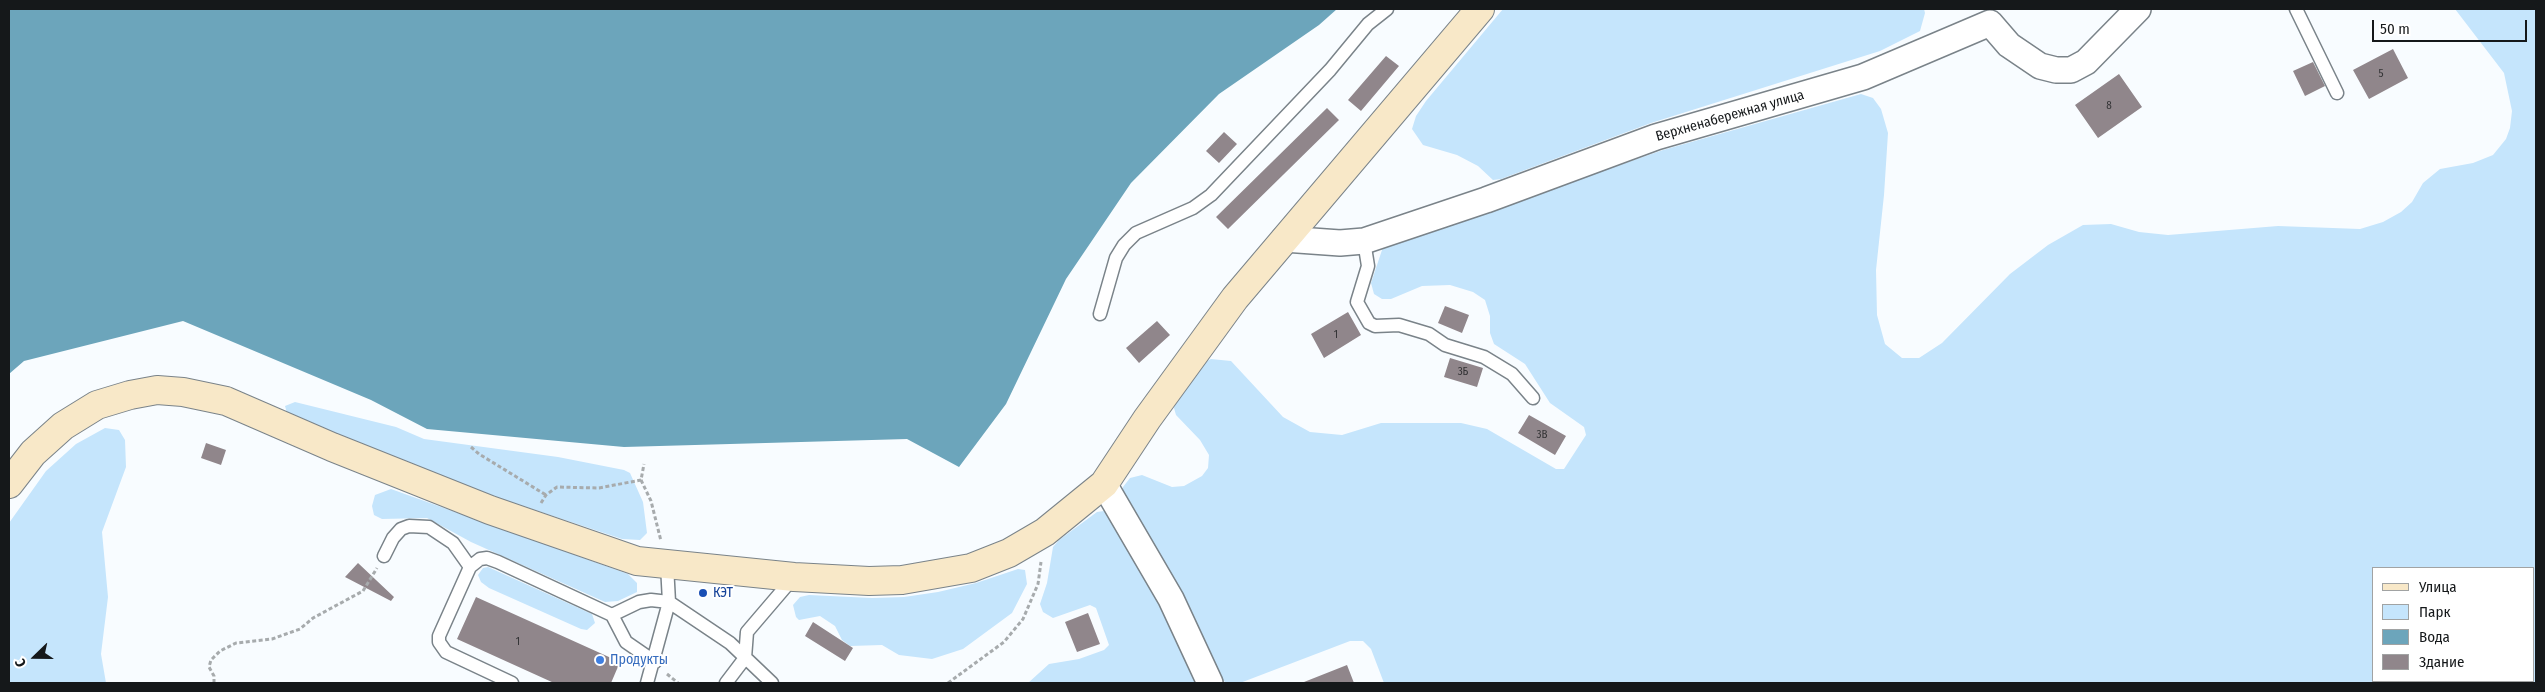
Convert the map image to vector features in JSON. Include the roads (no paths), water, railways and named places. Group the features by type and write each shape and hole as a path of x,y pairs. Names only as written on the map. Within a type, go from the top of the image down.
{"main road":[{"path":"9,484 33,453 63,426 97,405 130,395 158,390 184,392 226,401 341,450 534,525 637,561 794,577 902,580 951,573 1009,553 1045,532 1104,484 1192,355 1235,298 1480,9"}],"street":[{"name":"Верхненабережная улица","path":"1284,239 1340,243 1364,241 1486,200 1656,137 1863,77 1989,16 2009,45 2031,60 2056,70 2071,70 2086,62 2138,9"},
{"path":"1104,484 1171,599 1210,683"}],"lane":[{"path":"1100,314 1116,258 1124,245 1136,233 1193,208 1211,195 1330,70 1368,24 1388,9"},
{"path":"2296,9 2338,93"},
{"path":"1364,241 1368,266 1357,302 1368,323 1376,326 1399,325 1406,327 1429,334 1445,345 1484,357 1512,374 1532,398"},
{"path":"384,556 393,538 401,529 410,526 429,527 453,543 470,567"},
{"path":"512,683 446,652 439,642 439,636 470,567 480,559 488,558 612,615 626,642 654,662"},
{"path":"647,683 669,602 667,565"},
{"path":"726,683 745,658 748,632 794,577"},
{"path":"612,615 638,602 651,600 669,602 730,644 772,683"}],"water":[{"path":"9,9 1337,9 1319,25 1219,94 1131,183 1066,279 1006,404 959,467 907,439 624,447 427,429 371,400 183,321 24,361 9,374"}],"place":[{"name":"КЭТ","path":"703,593"},
{"name":"Продукты","path":"600,660"}]}
